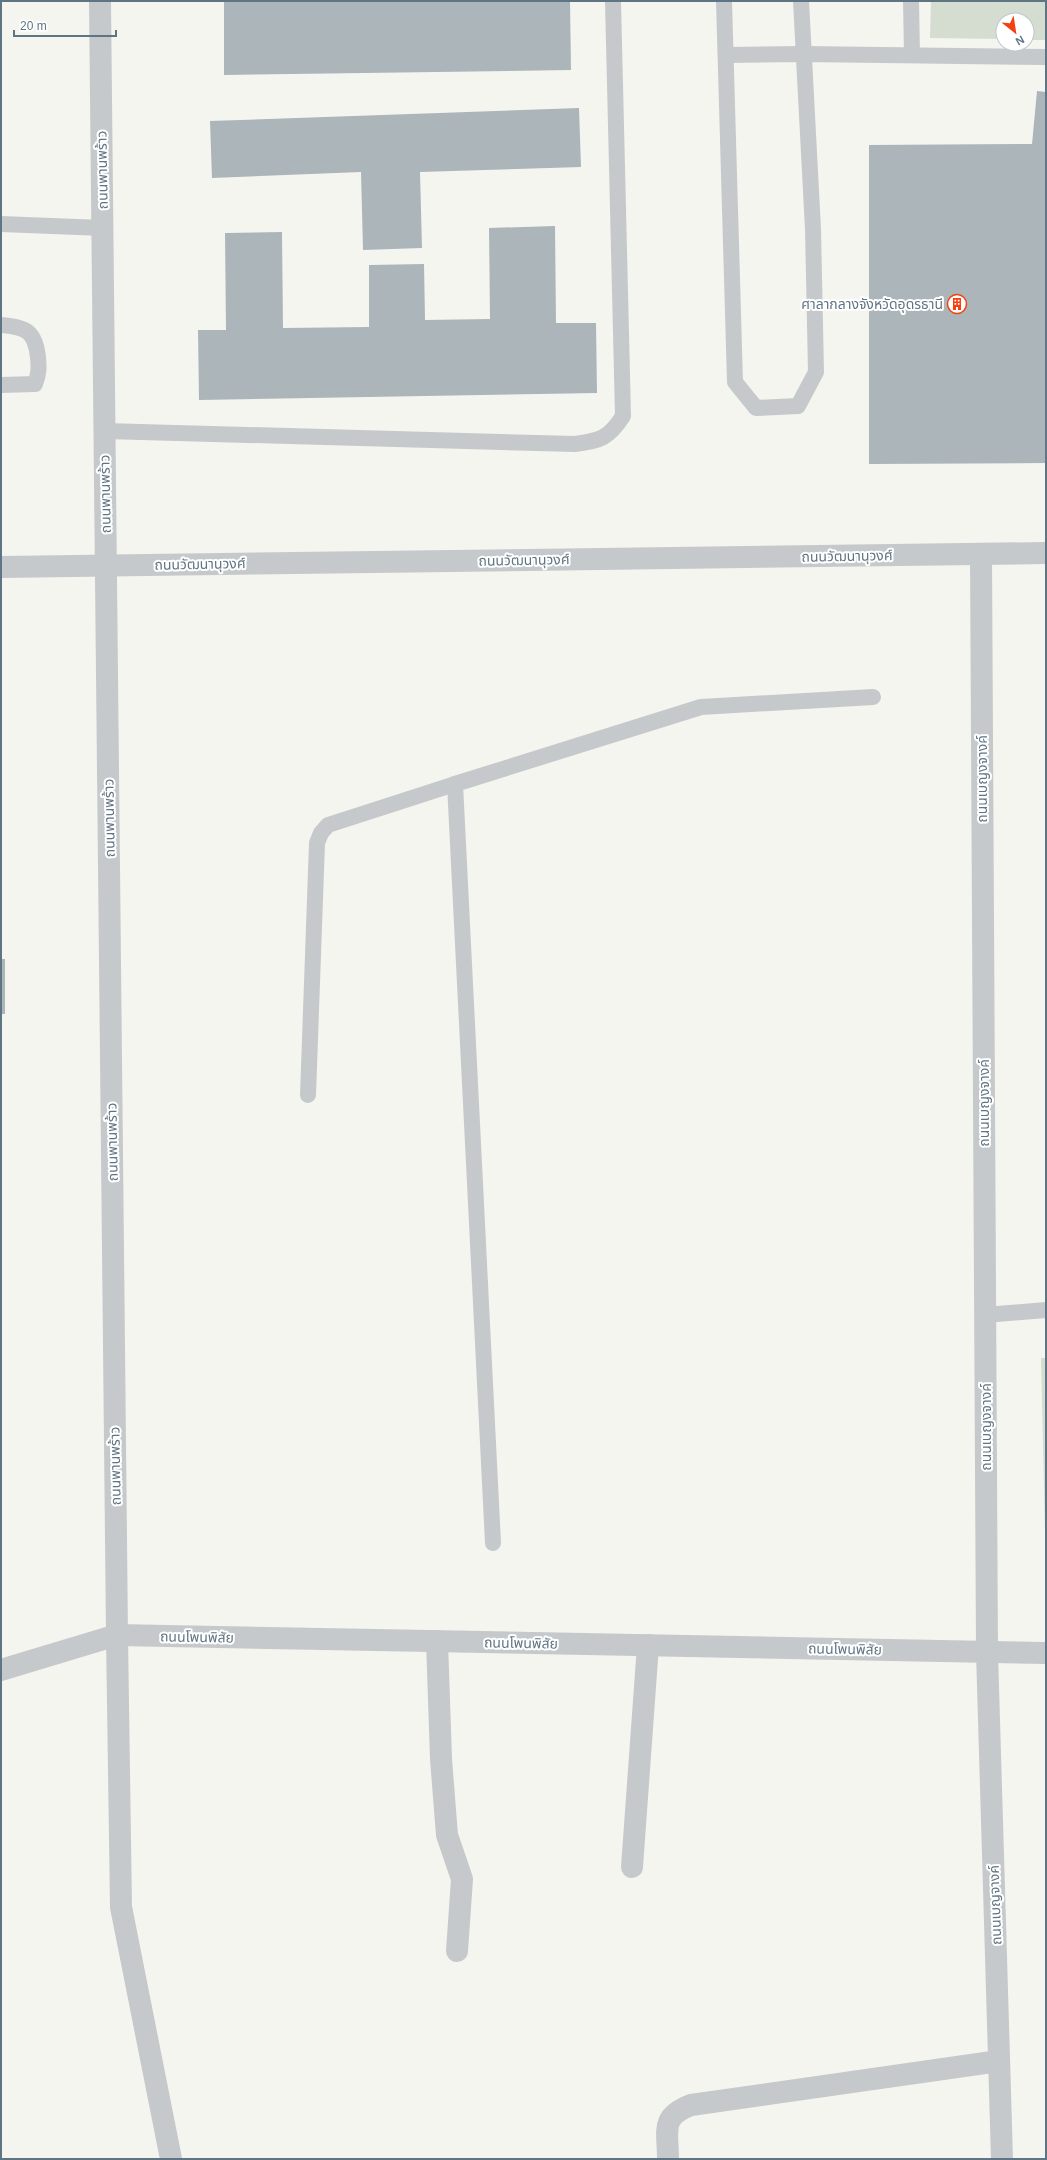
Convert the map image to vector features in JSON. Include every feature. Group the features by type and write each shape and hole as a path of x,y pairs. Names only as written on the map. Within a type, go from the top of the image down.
{"street":[{"name":"ถนนพานพร้าว","path":"100,1 121,1907 171,2159"},
{"name":"ถนนเบญงจางค์","path":"981,554 987,1652"},
{"name":"ถนนวัฒนานุวงศ์","path":"1,567 1046,554"},
{"name":"ถนนโพนพิสัย","path":"1,1670 117,1635 1046,1653"},
{"path":"437,1641 441,1759 447,1835 462,1879 457,1951"},
{"path":"632,1867 648,1645"},
{"name":"ถนนเบญจางค์","path":"987,1652 1002,2159"},
{"path":"668,2159 668,2122 674,2113 691,2105 999,2061"}],"lane":[{"path":"105,431 575,444 597,441 614,431 623,416 613,1"},
{"path":"724,1 735,382 756,408 798,406 816,372 813,229 801,1"},
{"path":"911,1 912,55"},
{"path":"726,55 804,54 1046,57"},
{"path":"1,224 103,228"},
{"path":"1,325 17,326 31,334 36,343 40,373 35,384 1,385"},
{"path":"308,1095 317,843 321,833 328,826 455,784 701,707 873,697"},
{"path":"455,784 493,1543"},
{"path":"985,1315 1046,1310"}],"shaded area":[{"path":"931,1 1046,1 1046,40 1035,40 1035,12 995,12 995,39 930,38"},
{"path":"1041,1358 1046,1358 1046,1576"}],"building":[{"path":"224,1 570,1 571,70 224,75"},
{"name":"ศาลากลางจังหวัดอุดรธานี","path":"1037,91 1046,92 1046,463 869,464 869,145 1032,144"},
{"path":"579,108 581,167 420,172 422,248 363,250 361,172 212,178 210,121"},
{"path":"555,226 556,323 596,323 597,393 199,400 198,330 226,330 225,233 282,232 283,328 369,327 369,265 424,264 425,320 490,319 489,228"},
{"path":"1,959 5,959 5,1014 1,1014"}],"place":[{"name":"ศาลากลางจังหวัดอุดรธานี","path":"957,304"}]}
